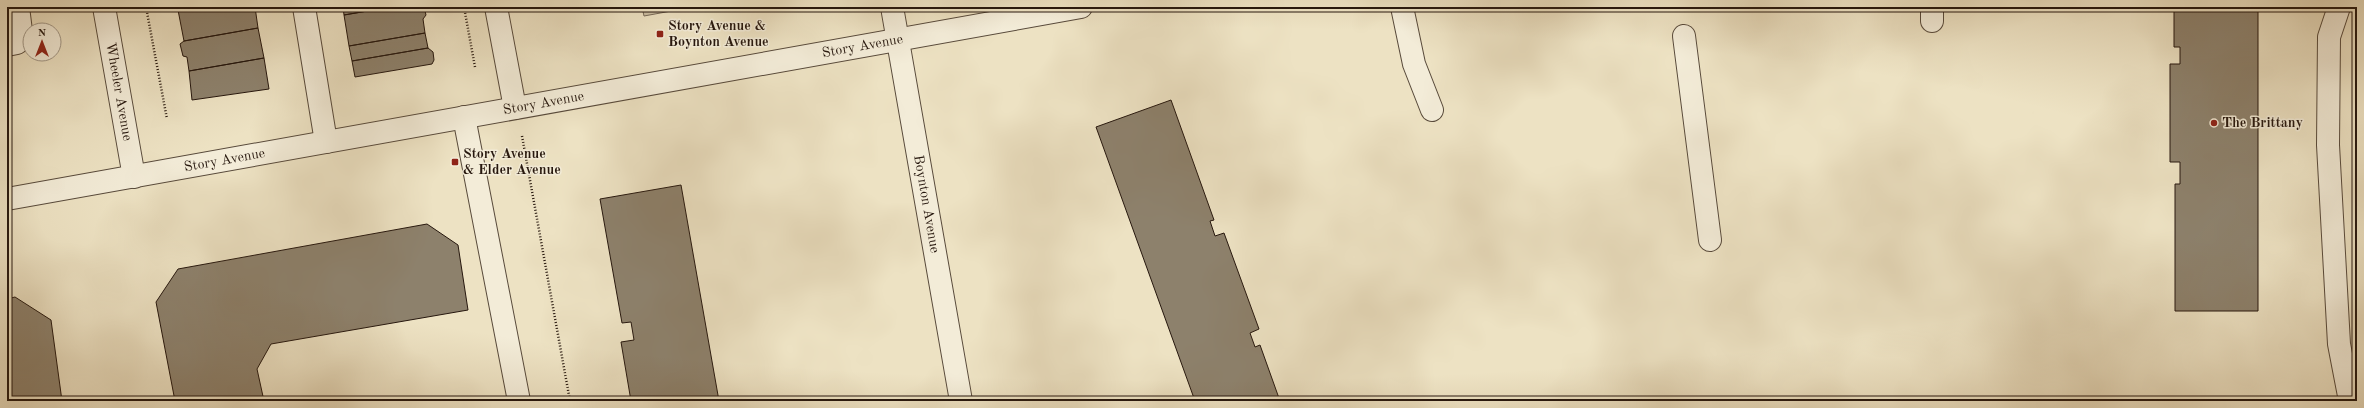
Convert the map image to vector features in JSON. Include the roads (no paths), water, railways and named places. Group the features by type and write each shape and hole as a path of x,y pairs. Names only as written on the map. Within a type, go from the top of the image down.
{"street":[{"path":"7,45 17,43 22,39 18,7"},
{"name":"Wheeler Avenue","path":"104,7 134,177"},
{"path":"304,7 326,142"},
{"path":"496,7 515,108"},
{"name":"Boynton Avenue","path":"892,7 961,401"},
{"name":"Story Avenue","path":"7,199 1081,7"},
{"path":"1402,7 1414,64 1432,110"},
{"path":"2339,7 2329,37 2328,145 2339,344 2350,401"},
{"path":"1684,36 1710,240"},
{"path":"464,117 519,401"}],"place":[{"name":"Story Avenue & Boynton Avenue","path":"660,34"},
{"name":"The Brittany","path":"2214,123"},
{"name":"Story Avenue & Elder Avenue","path":"455,162"}]}
